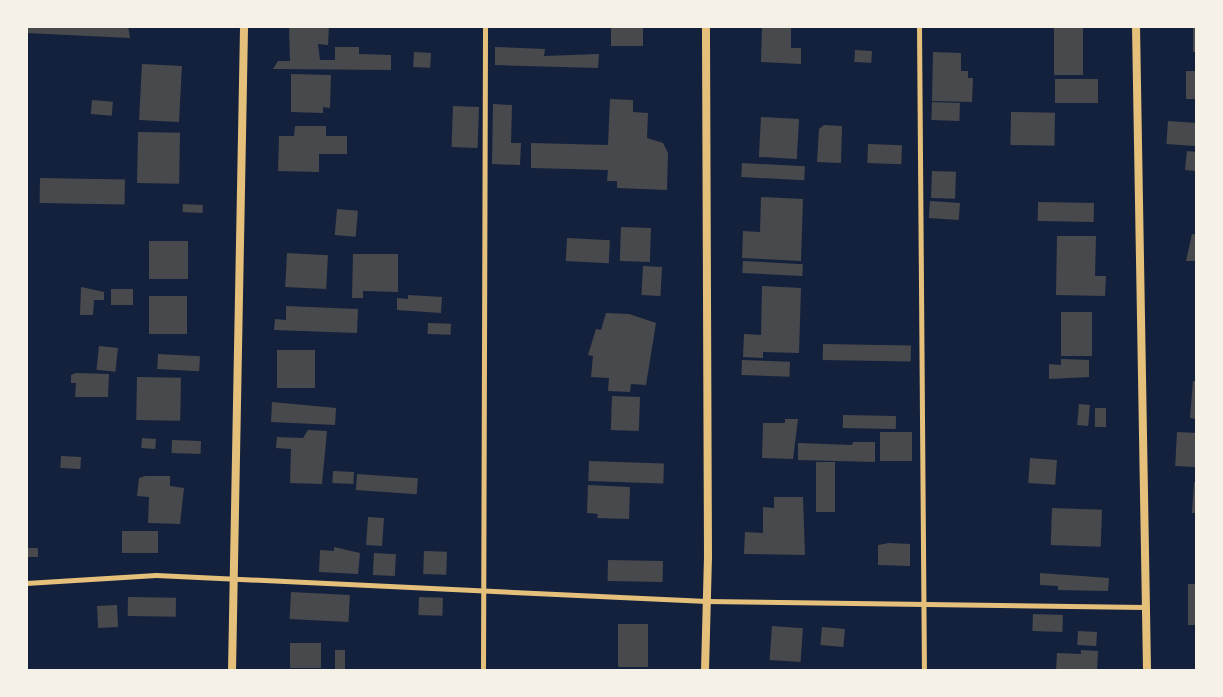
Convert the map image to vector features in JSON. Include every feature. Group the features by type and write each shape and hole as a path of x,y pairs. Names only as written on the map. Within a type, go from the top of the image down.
{"street":[{"path":"232,671 244,26"},
{"path":"705,671 706,26"},
{"path":"1136,26 1147,671"}],"lane":[{"path":"483,671 485,26"},
{"path":"919,26 924,671"},
{"path":"26,583 156,575 706,601 1144,607"}],"building":[{"path":"26,26 128,26 130,38 26,33"},
{"path":"289,26 329,26 328,45 318,44 320,60 335,60 335,47 359,47 359,54 391,55 391,70 273,69 278,61 290,61"},
{"path":"611,26 643,26 643,46 611,46"},
{"path":"762,26 791,26 791,48 801,48 801,64 761,62"},
{"path":"1054,26 1083,26 1083,75 1054,75"},
{"path":"1193,26 1197,26 1197,52 1193,52"},
{"path":"495,47 545,49 544,56 599,54 598,68 495,65"},
{"path":"855,50 872,51 871,63 854,62"},
{"path":"414,52 431,53 430,68 413,67"},
{"path":"933,52 961,53 961,71 968,71 968,78 973,78 972,102 932,101"},
{"path":"142,64 182,66 179,122 139,120"},
{"path":"1186,71 1197,71 1197,99 1186,99"},
{"path":"291,74 331,75 330,108 323,107 323,113 291,112"},
{"path":"1055,79 1098,79 1098,103 1055,103"},
{"path":"610,99 633,100 633,112 648,113 647,138 663,143 668,153 667,190 617,188 617,181 607,181 608,170 531,168 531,143 608,145"},
{"path":"92,100 113,102 112,116 91,114"},
{"path":"932,102 960,103 959,121 931,120"},
{"path":"493,104 512,105 511,143 521,143 520,165 492,164"},
{"path":"453,106 479,107 478,148 452,147"},
{"path":"1011,112 1055,113 1054,146 1010,145"},
{"path":"761,117 799,119 797,159 759,157"},
{"path":"1168,121 1197,123 1195,146 1166,144"},
{"path":"824,125 842,126 841,163 817,162 819,129"},
{"path":"295,126 326,126 326,136 347,136 347,154 319,154 319,172 278,171 279,136 294,136"},
{"path":"138,132 180,133 179,184 137,183"},
{"path":"868,144 902,145 901,164 867,163"},
{"path":"1187,151 1197,152 1195,171 1185,170"},
{"path":"742,163 805,166 804,180 741,177"},
{"path":"932,171 956,172 955,199 931,198"},
{"path":"40,178 125,179 125,204 40,203"},
{"path":"761,197 803,199 801,261 742,258 743,231 760,232"},
{"path":"930,201 960,203 959,220 929,218"},
{"path":"1038,202 1094,203 1094,222 1038,221"},
{"path":"183,204 203,205 203,213 183,212"},
{"path":"337,209 358,211 356,237 335,235"},
{"path":"621,227 651,228 650,262 620,261"},
{"path":"1192,234 1197,235 1197,261 1186,261"},
{"path":"1057,236 1096,236 1095,276 1106,276 1105,296 1056,295"},
{"path":"567,238 610,240 609,263 566,261"},
{"path":"149,241 188,241 188,279 149,279"},
{"path":"287,253 328,255 326,289 285,287"},
{"path":"353,254 398,254 398,292 363,291 363,298 352,298"},
{"path":"743,261 803,264 802,276 742,273"},
{"path":"643,266 662,267 660,296 641,295"},
{"path":"762,286 801,288 799,353 763,352 763,358 743,357 744,334 761,335"},
{"path":"81,287 104,292 104,300 94,300 93,315 80,315"},
{"path":"111,289 133,289 133,305 111,305"},
{"path":"408,295 442,297 441,313 397,310 397,298 408,299"},
{"path":"149,296 187,296 187,334 149,334"},
{"path":"286,306 358,309 357,333 274,330 275,319 286,320"},
{"path":"1061,312 1092,312 1092,356 1061,356"},
{"path":"606,313 629,314 656,323 646,385 631,384 630,392 608,391 609,378 591,377 593,356 588,355 596,329 601,330"},
{"path":"428,323 451,324 451,335 428,334"},
{"path":"823,344 911,346 911,362 823,360"},
{"path":"99,346 118,348 115,372 96,370"},
{"path":"277,350 315,350 315,388 277,388"},
{"path":"158,354 200,356 199,371 157,369"},
{"path":"1061,359 1089,360 1089,377 1049,379 1049,364 1061,365"},
{"path":"742,360 790,362 789,377 741,375"},
{"path":"109,374 108,397 75,397 76,383 71,383 71,375"},
{"path":"137,377 181,378 180,421 136,420"},
{"path":"1193,381 1197,381 1197,419 1190,418"},
{"path":"612,396 640,397 639,431 611,430"},
{"path":"272,402 336,408 335,425 271,422"},
{"path":"1079,404 1090,405 1088,426 1077,425"},
{"path":"1095,408 1106,408 1106,427 1095,427"},
{"path":"843,415 896,416 896,429 843,428"},
{"path":"785,419 798,419 793,459 762,458 763,423 785,423"},
{"path":"308,430 327,431 322,484 290,483 291,449 276,448 277,437 303,438"},
{"path":"880,432 912,432 912,461 880,461"},
{"path":"1177,432 1197,433 1195,467 1175,466"},
{"path":"142,438 156,439 155,449 141,448"},
{"path":"172,440 201,441 201,454 172,453"},
{"path":"853,442 875,442 875,462 798,460 798,443 852,445"},
{"path":"61,456 81,457 80,469 60,468"},
{"path":"1030,458 1057,460 1055,485 1028,483"},
{"path":"589,461 664,464 663,484 588,481"},
{"path":"816,462 835,462 835,512 816,512"},
{"path":"333,471 354,472 353,484 332,483"},
{"path":"357,474 418,478 417,494 356,490"},
{"path":"170,476 170,486 184,488 180,524 148,523 149,497 137,496 139,478"},
{"path":"1194,482 1197,482 1197,513 1192,513"},
{"path":"588,485 630,487 629,519 597,518 598,514 587,513"},
{"path":"774,497 803,497 805,555 744,554 745,532 763,533 763,507 774,508"},
{"path":"1052,508 1102,510 1101,547 1051,545"},
{"path":"368,517 384,518 382,546 366,545"},
{"path":"122,531 158,531 158,553 122,553"},
{"path":"910,544 910,566 878,565 878,545"},
{"path":"334,547 360,553 358,574 319,572 320,550 334,551"},
{"path":"26,548 38,548 38,557 26,557"},
{"path":"424,551 447,552 446,575 423,574"},
{"path":"374,553 396,554 395,576 373,575"},
{"path":"608,560 663,561 663,582 608,581"},
{"path":"1040,573 1109,578 1108,591 1058,590 1058,586 1040,585"},
{"path":"1188,584 1197,584 1197,625 1188,625"},
{"path":"291,592 350,595 349,622 290,619"},
{"path":"128,597 176,598 176,617 128,616"},
{"path":"419,597 443,598 442,616 418,615"},
{"path":"117,605 118,627 98,628 97,606"},
{"path":"1033,614 1063,615 1062,632 1032,631"},
{"path":"618,624 648,624 648,667 618,667"},
{"path":"772,626 803,628 801,662 770,660"},
{"path":"822,627 845,629 843,647 820,645"},
{"path":"1078,631 1097,632 1096,646 1077,645"},
{"path":"290,643 321,643 321,668 290,668"},
{"path":"335,650 345,650 345,671 335,671"},
{"path":"1081,650 1098,651 1097,671 1056,671 1057,653 1081,654"}]}
